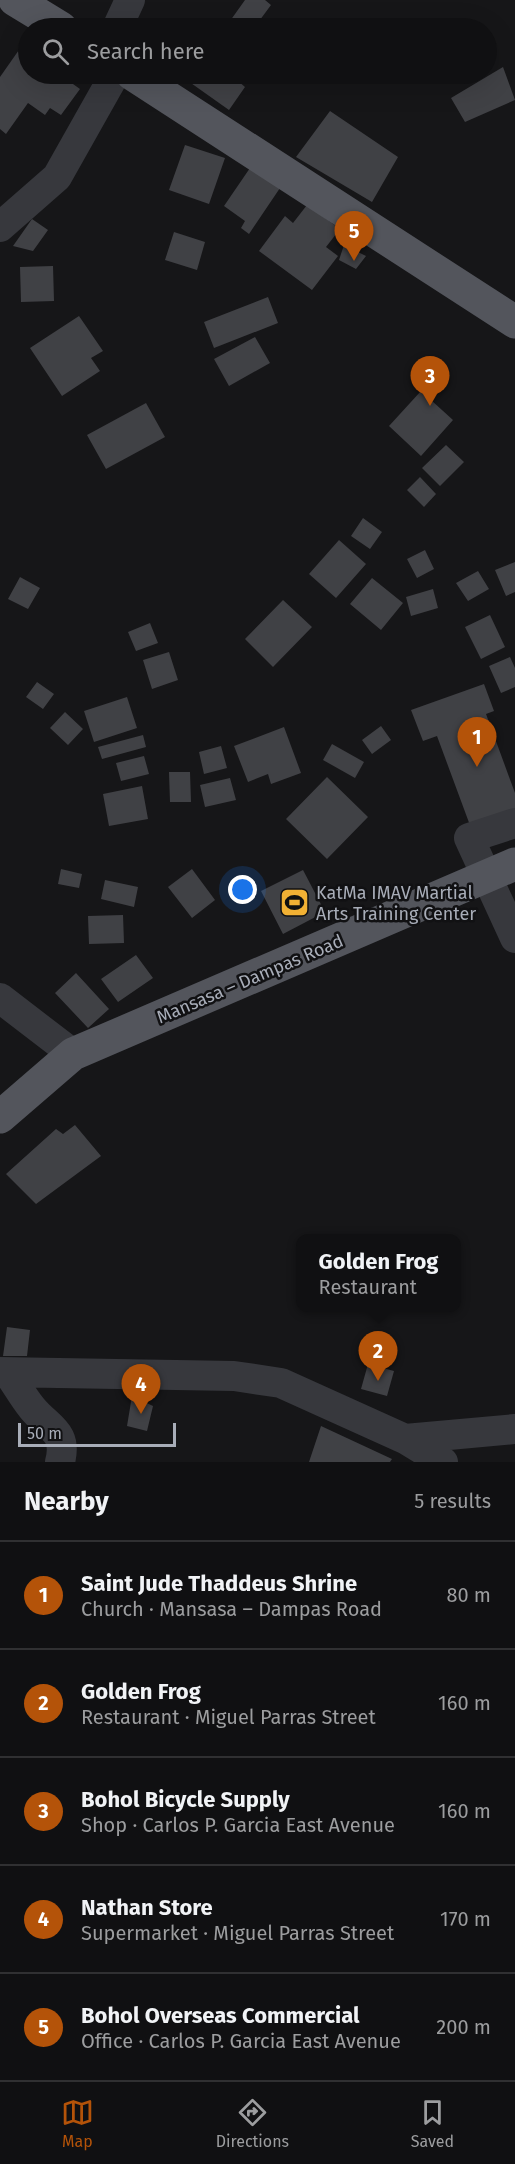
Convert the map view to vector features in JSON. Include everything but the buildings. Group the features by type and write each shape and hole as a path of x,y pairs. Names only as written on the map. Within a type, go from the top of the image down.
{"main road":[{"path":"15,0 44,18"},
{"path":"147,84 515,322"},
{"name":"Mansasa – Dampas Road","path":"0,1117 73,1054 501,869"}],"street":[{"path":"122,18 130,0"},
{"path":"0,227 57,177 109,84"},
{"path":"515,823 469,838 501,869 515,938"},
{"path":"0,998 73,1054"},
{"path":"4,1372 234,1376 281,1383 405,1439 443,1462"},
{"path":"4,1372 33,1410 57,1430 63,1451 60,1462"},
{"path":"405,1439 515,1429"}],"place":[{"name":"Bohol Overseas Commercial","path":"354,261"},
{"name":"Bohol Bicycle Supply","path":"430,406"},
{"name":"Saint Jude Thaddeus Shrine","path":"477,767"},
{"name":"KatMa IMAV Martial Arts Training Center","path":"295,903"},
{"name":"Golden Frog","path":"378,1381"},
{"name":"Nathan Store","path":"141,1414"}]}
